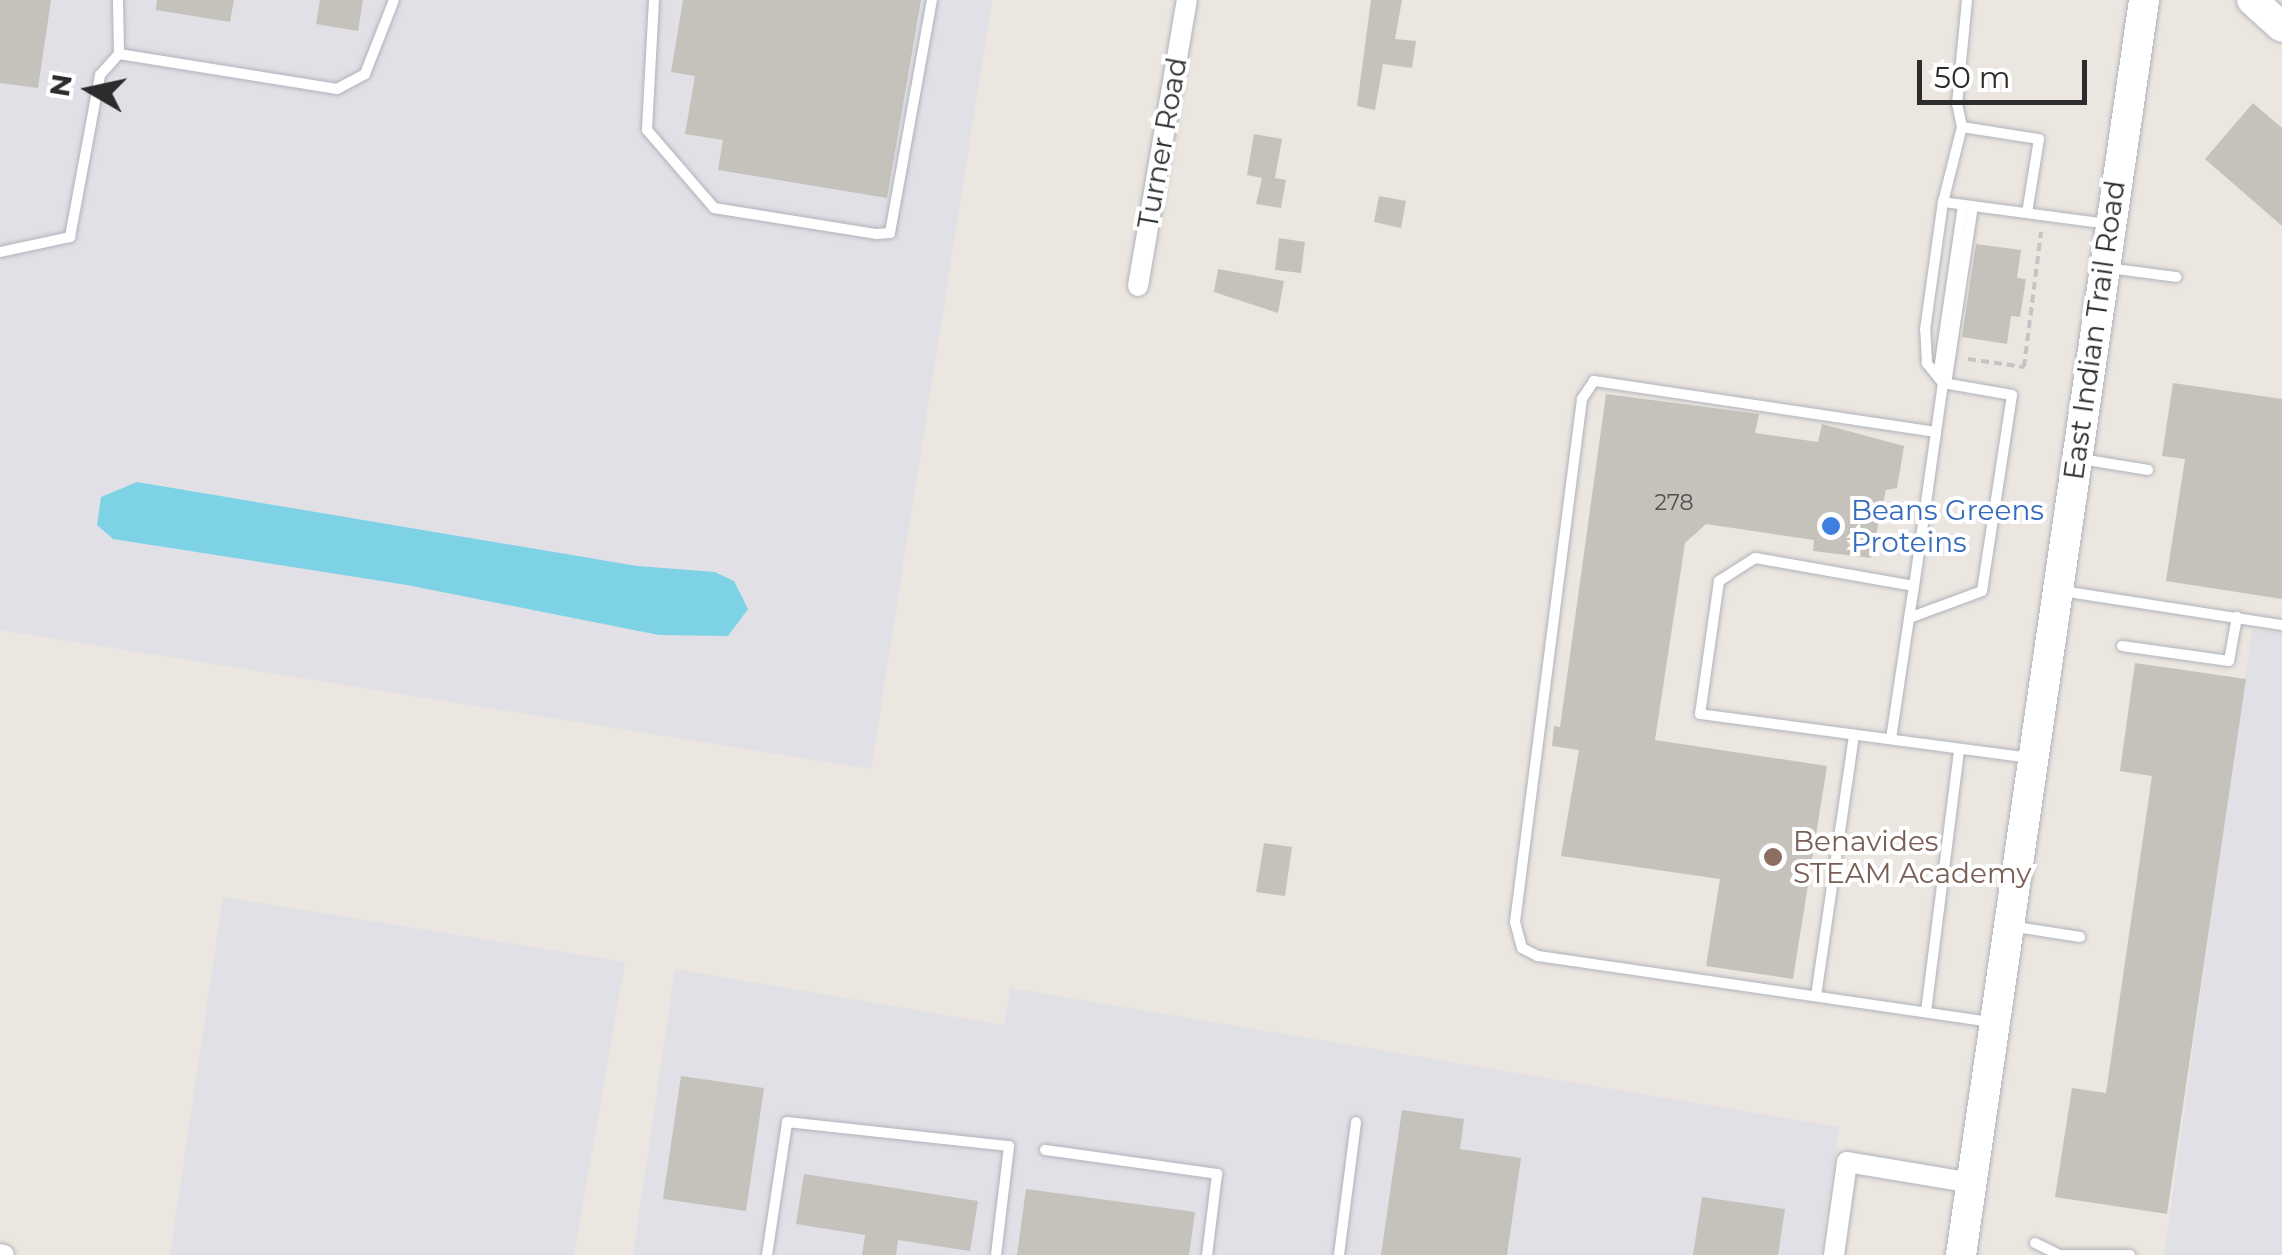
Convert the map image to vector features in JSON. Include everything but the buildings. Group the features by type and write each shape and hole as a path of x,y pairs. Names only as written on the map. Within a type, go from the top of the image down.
{"main road":[{"name":"East Indian Trail Road","path":"1961,1255 2108,224 2144,0"},
{"path":"2252,0 2282,27"}],"street":[{"name":"Turner Road","path":"1138,286 1187,0"},
{"path":"1834,1255 1847,1162 1972,1183"}],"lane":[{"path":"0,252 70,237 100,75 119,54 118,0"},
{"path":"119,54 337,89 365,74 394,0"},
{"path":"654,0 647,130 714,208 890,233 932,0"},
{"path":"1909,618 1982,591 2012,396 1942,382 1927,362 1925,330 1944,202 1962,127 1958,104 1967,0"},
{"path":"1962,127 2038,139 2027,212"},
{"path":"1944,202 2108,224"},
{"path":"1891,740 1968,206"},
{"path":"2102,267 2176,277"},
{"path":"1936,432 1594,381 1582,399 1517,938 1538,956 1995,1022"},
{"path":"2075,458 2148,470"},
{"path":"1914,586 1755,558 1719,581 1700,714 2033,758"},
{"path":"2056,590 2282,624"},
{"path":"2122,646 2229,661 2237,617"},
{"path":"1816,996 1854,735"},
{"path":"1926,1012 1959,749"},
{"path":"2009,926 2080,937"},
{"path":"767,1255 787,1122 1010,1146 996,1255"},
{"path":"1338,1255 1356,1122"},
{"path":"1045,1150 1217,1174 1207,1255"},
{"path":"2035,1242 2060,1255 2130,1255"}],"path":[{"path":"1968,359 2024,368 2044,233 2028,230"}],"shaded area":[{"path":"0,0 992,0 871,769 0,630"},
{"path":"2252,630 2282,633 2282,1255 2164,1255"},
{"path":"223,897 625,962 574,1255 170,1255"},
{"path":"675,969 1004,1025 1010,988 1839,1127 1820,1255 633,1255"}],"water":[{"path":"137,482 637,566 715,572 734,581 748,609 728,636 659,635 407,585 113,539 97,525 101,497"}],"place":[{"name":"Beans Greens Proteins","path":"1831,526"},
{"name":"Benavides STEAM Academy","path":"1773,857"}]}
